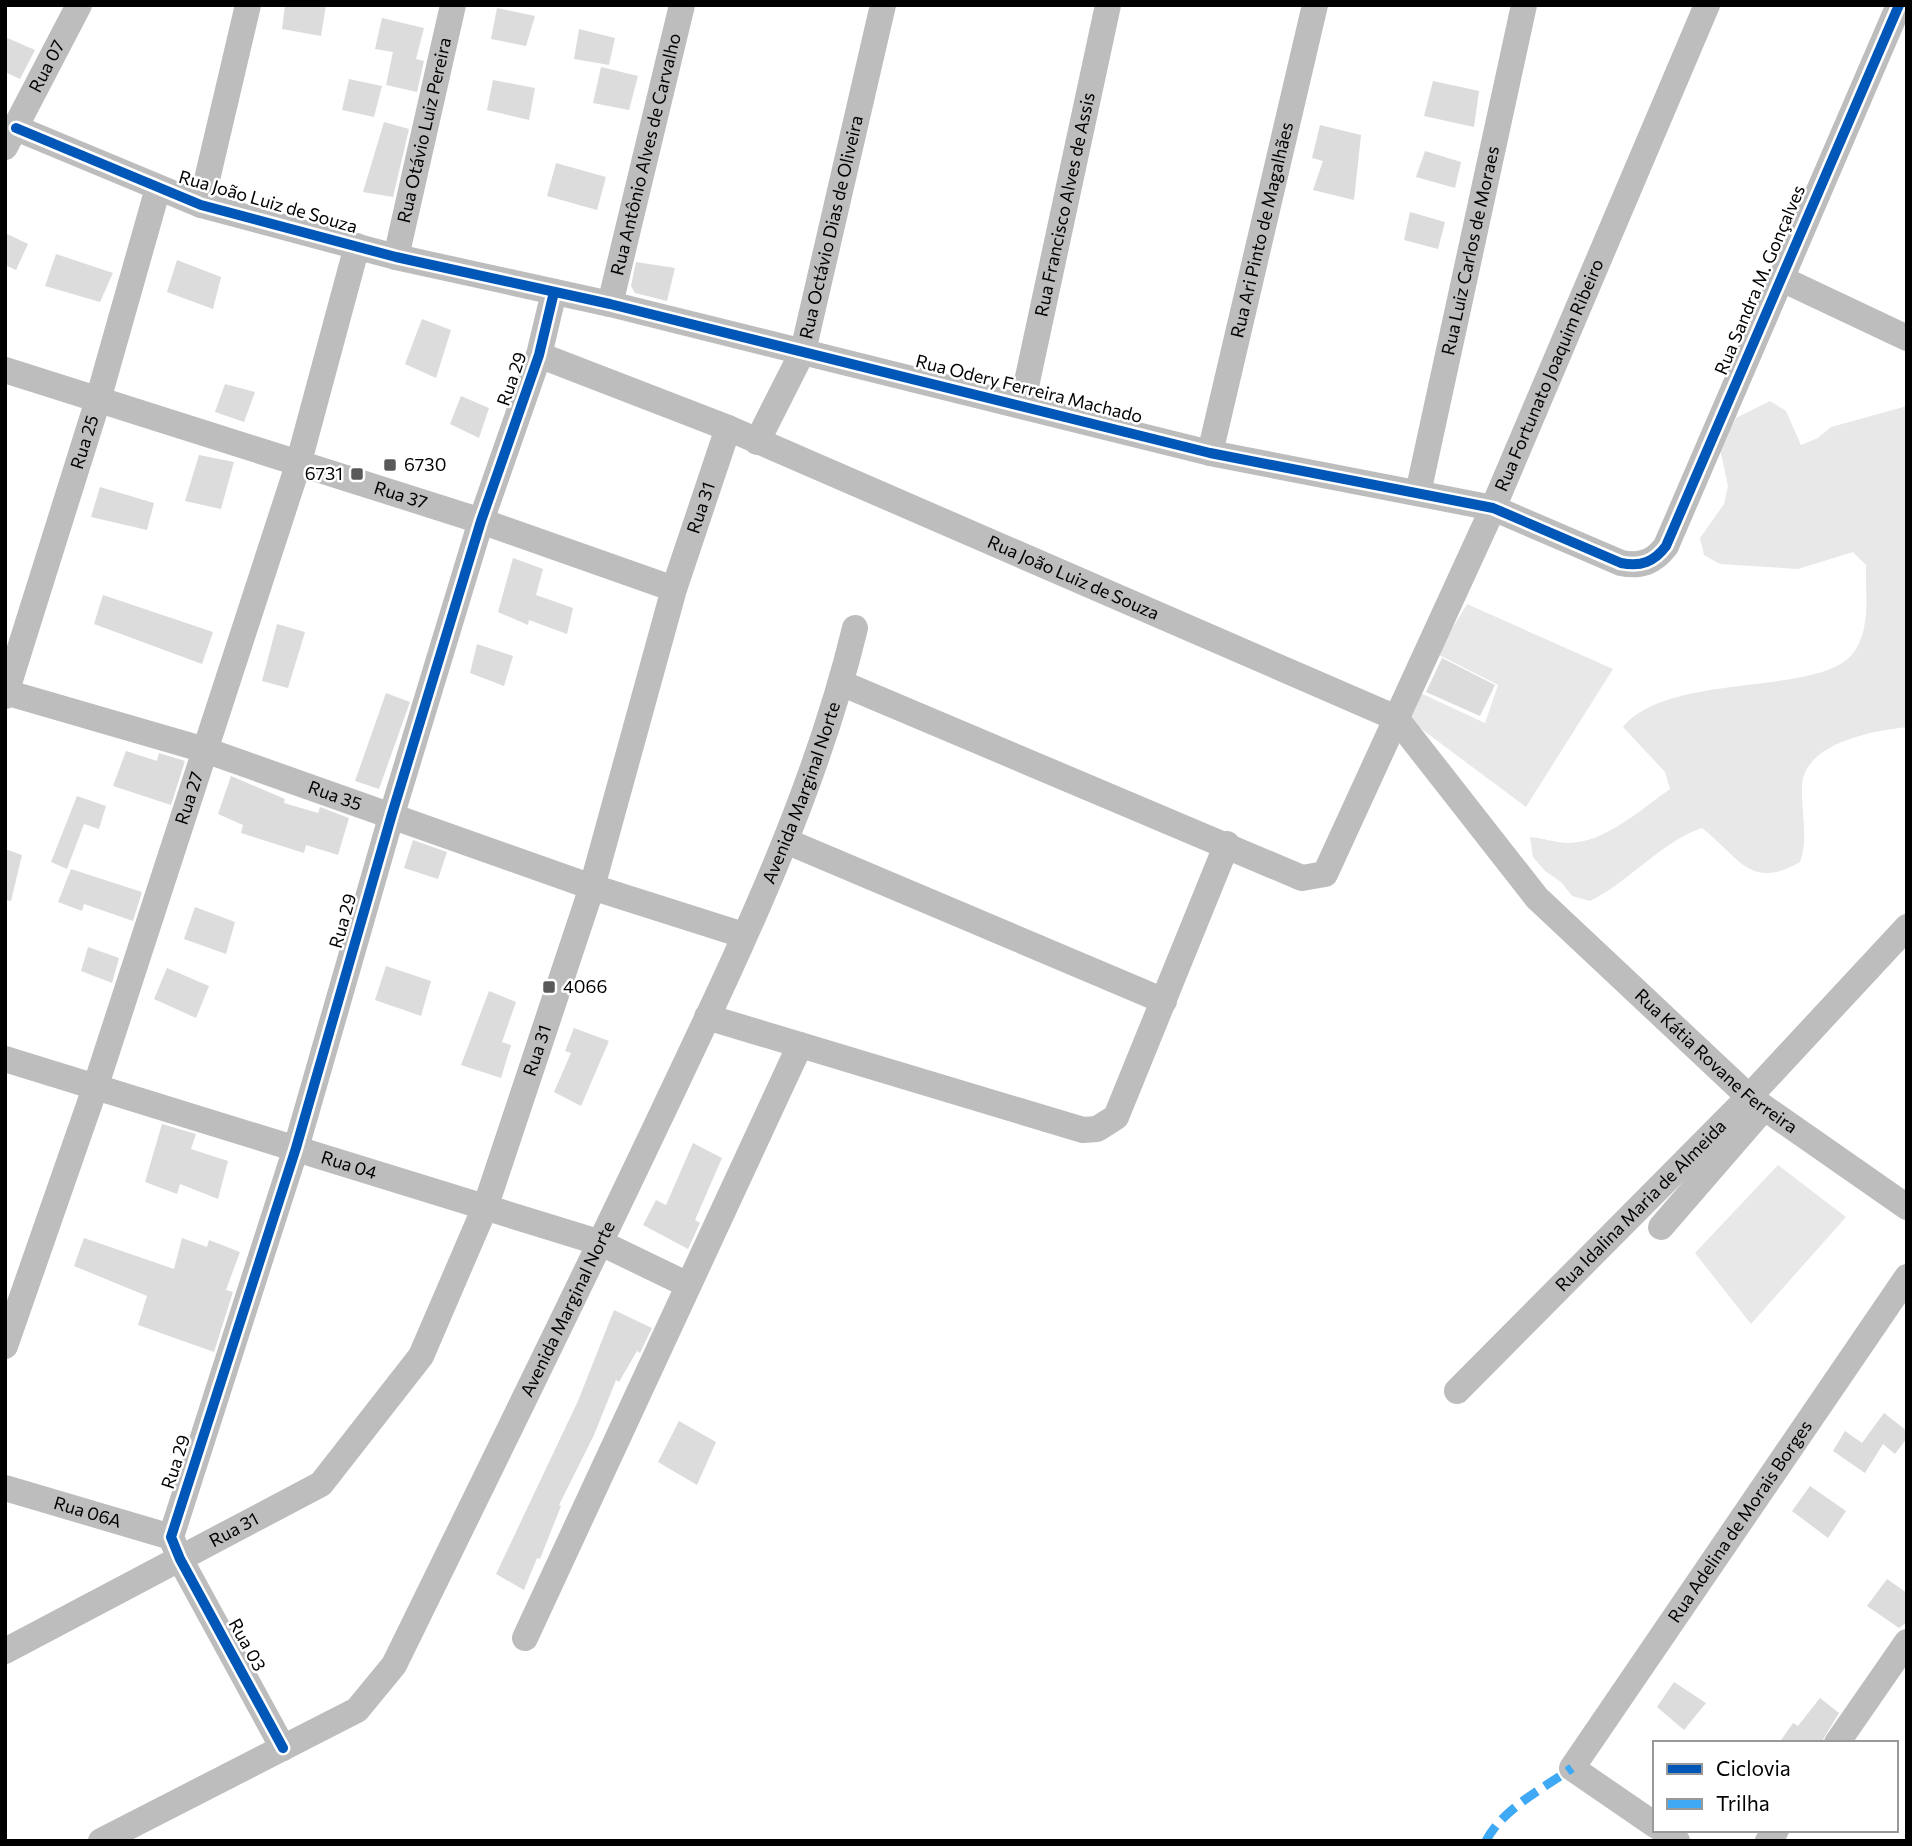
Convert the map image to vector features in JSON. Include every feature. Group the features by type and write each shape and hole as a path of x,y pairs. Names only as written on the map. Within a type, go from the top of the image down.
{"street":[{"name":"Rua 07","path":"11,137 79,5"},
{"path":"201,205 248,5"},
{"name":"Rua Otávio Luiz Pereira","path":"396,257 453,5"},
{"name":"Rua Antônio Alves de Carvalho","path":"610,304 682,5"},
{"name":"Rua Octávio Dias de Oliveira","path":"757,442 803,351 883,5"},
{"name":"Rua Francisco Alves de Assis","path":"1022,405 1108,5"},
{"name":"Rua Ari Pinto de Magalhães","path":"1210,453 1315,5"},
{"name":"Rua Luiz Carlos de Moraes","path":"1418,493 1524,5"},
{"name":"Rua Fortunato Joaquim Ribeiro","path":"1227,844 1302,878 1325,874 1493,508 1707,5"},
{"name":"Rua Sandra M. Gonçalves","path":"1647,563 1658,557 1666,546 1899,5"},
{"name":"Rua João Luiz de Souza","path":"11,137 201,205 396,257"},
{"name":"Rua 25","path":"6,693 97,400 158,188"},
{"name":"Rua 27","path":"5,1346 96,1088 298,465 357,246"},
{"name":"Rua Odery Ferreira Machado","path":"396,257 610,304 1210,453 1493,508 1621,563 1647,563"},
{"path":"1780,278 1907,338"},
{"name":"Rua 29","path":"175,1548 296,1148 392,814 481,521 539,355 554,292"},
{"name":"Rua João Luiz de Souza","path":"539,355 727,429 1395,718 1537,898"},
{"name":"Rua 37","path":"5,370 481,521 674,589"},
{"name":"Rua 31","path":"175,1548 321,1484 421,1356 486,1206 592,887 674,589 727,429"},
{"name":"Avenida Marginal Norte","path":"101,1841 357,1710 394,1665 601,1243 708,1017 786,841 842,683 855,628"},
{"path":"708,1017 1083,1130 1097,1129 1116,1117 1227,844 842,683"},
{"name":"Rua 35","path":"6,693 205,750 592,887 743,935"},
{"path":"786,841 1164,1001"},
{"name":"Rua Kátia Rovane Ferreira","path":"1537,898 1757,1102 1907,1208"},
{"name":"Rua Idalina Maria de Almeida","path":"1457,1391 1757,1102 1907,927"},
{"path":"525,1638 800,1045"},
{"name":"Rua 04","path":"5,1059 601,1243 688,1285"},
{"path":"1661,1227 1757,1102"},
{"name":"Rua Adelina de Morais Borges","path":"1653,1824 1572,1768 1907,1277"},
{"name":"Rua 06A","path":"5,1488 175,1548"},
{"path":"5,1651 175,1548"},
{"name":"Rua 03","path":"175,1548 283,1748"},
{"path":"1838,1741 1907,1642"}],"shaded area":[{"path":"1770,401 1786,411 1801,445 1818,438 1831,427 1907,406 1907,727 1842,742 1814,760 1805,772 1802,787 1804,834 1800,862 1783,870 1757,872 1736,859 1702,828 1658,852 1619,883 1590,901 1572,896 1561,882 1545,871 1533,857 1530,837 1568,843 1582,842 1622,824 1670,789 1665,772 1623,727 1646,709 1676,697 1815,674 1840,664 1856,649 1861,639 1866,608 1866,565 1853,552 1798,569 1720,564 1704,555 1700,538 1724,504 1728,486 1720,449 1736,418"},
{"path":"1467,604 1613,669 1526,807 1404,716 1416,691 1485,723 1498,685 1437,654"},
{"path":"1778,1165 1846,1217 1751,1324 1695,1253"}],"building":[{"path":"285,5 326,5 321,36 282,29"},
{"path":"497,8 535,16 526,46 491,39"},
{"path":"382,18 424,28 416,59 424,61 417,92 386,85 393,52 375,49"},
{"path":"579,29 615,38 609,65 574,59"},
{"path":"5,37 35,50 20,79 5,72"},
{"path":"601,67 638,76 629,110 593,103"},
{"path":"349,79 382,86 374,117 342,110"},
{"path":"493,80 535,88 529,120 487,110"},
{"path":"1433,81 1479,91 1474,127 1424,116"},
{"path":"384,122 409,129 393,197 363,192"},
{"path":"1320,125 1361,135 1354,200 1313,190 1323,161 1312,158"},
{"path":"1425,151 1461,162 1455,188 1416,177"},
{"path":"556,163 606,177 597,210 547,196"},
{"path":"1410,212 1445,222 1438,249 1404,240"},
{"path":"5,233 28,244 16,270 5,265"},
{"path":"56,254 113,273 100,302 45,286"},
{"path":"177,260 221,277 213,309 167,292"},
{"path":"636,262 675,268 667,301 635,293 631,286"},
{"path":"422,319 451,330 436,378 405,364"},
{"path":"225,384 255,392 244,422 215,412"},
{"path":"461,396 489,408 479,438 450,424"},
{"path":"199,455 234,462 221,509 185,501"},
{"path":"100,487 154,503 147,530 91,517"},
{"path":"513,558 543,569 536,595 573,608 567,634 529,620 528,625 498,612"},
{"path":"103,595 213,632 202,664 94,624"},
{"path":"277,624 305,632 288,688 262,681"},
{"path":"477,644 513,656 504,686 470,673"},
{"path":"1442,658 1495,685 1480,716 1426,692"},
{"path":"386,693 410,702 379,789 355,781"},
{"path":"126,751 157,761 159,753 185,761 171,805 113,786"},
{"path":"231,776 285,799 284,803 318,813 320,807 349,818 338,855 306,845 304,853 241,833 243,825 218,814"},
{"path":"77,796 106,806 99,829 84,824 67,869 51,862"},
{"path":"413,840 447,852 438,879 404,868"},
{"path":"5,849 22,855 11,901 5,900"},
{"path":"71,869 142,892 133,921 84,904 82,911 58,902"},
{"path":"195,907 235,922 226,954 184,939"},
{"path":"88,947 119,958 112,983 81,971"},
{"path":"386,966 431,981 421,1016 375,1000"},
{"path":"167,968 209,986 196,1018 154,999"},
{"path":"489,991 516,1002 502,1042 511,1045 501,1078 461,1065"},
{"path":"574,1028 609,1041 581,1106 554,1092 571,1053 565,1051"},
{"path":"162,1124 196,1134 191,1149 228,1161 218,1199 180,1184 177,1194 145,1182"},
{"path":"693,1143 722,1158 695,1220 700,1223 688,1249 643,1225 656,1200 666,1205"},
{"path":"84,1238 174,1269 182,1238 207,1247 209,1240 240,1252 226,1290 233,1292 214,1352 138,1325 147,1296 74,1266"},
{"path":"614,1310 652,1328 640,1353 637,1351 619,1382 616,1380 594,1435 559,1505 561,1506 540,1559 537,1558 524,1590 496,1574 578,1401"},
{"path":"1884,1413 1907,1431 1907,1438 1895,1454 1883,1444 1865,1473 1833,1451 1845,1431 1862,1443"},
{"path":"679,1421 716,1442 697,1485 658,1462"},
{"path":"1810,1486 1846,1511 1828,1538 1792,1511"},
{"path":"1887,1579 1907,1593 1907,1622 1899,1628 1867,1606"},
{"path":"1674,1682 1706,1703 1684,1730 1657,1707"},
{"path":"1820,1698 1839,1713 1822,1741 1780,1741 1793,1723 1798,1726"}],"marked path":[{"path":"1486,1841 1493,1829 1513,1809 1572,1768"}],"cycle path":[{"path":"16,128 201,205 396,257 610,304 1210,453 1493,508 1621,563 1635,564 1652,559 1666,546 1899,5"},
{"path":"283,1748 180,1559 171,1537 296,1148 392,814 481,521 539,355 554,292"}],"place":[{"name":"6730","path":"390,465"},
{"name":"6731","path":"357,474"},
{"name":"4066","path":"549,987"}]}
